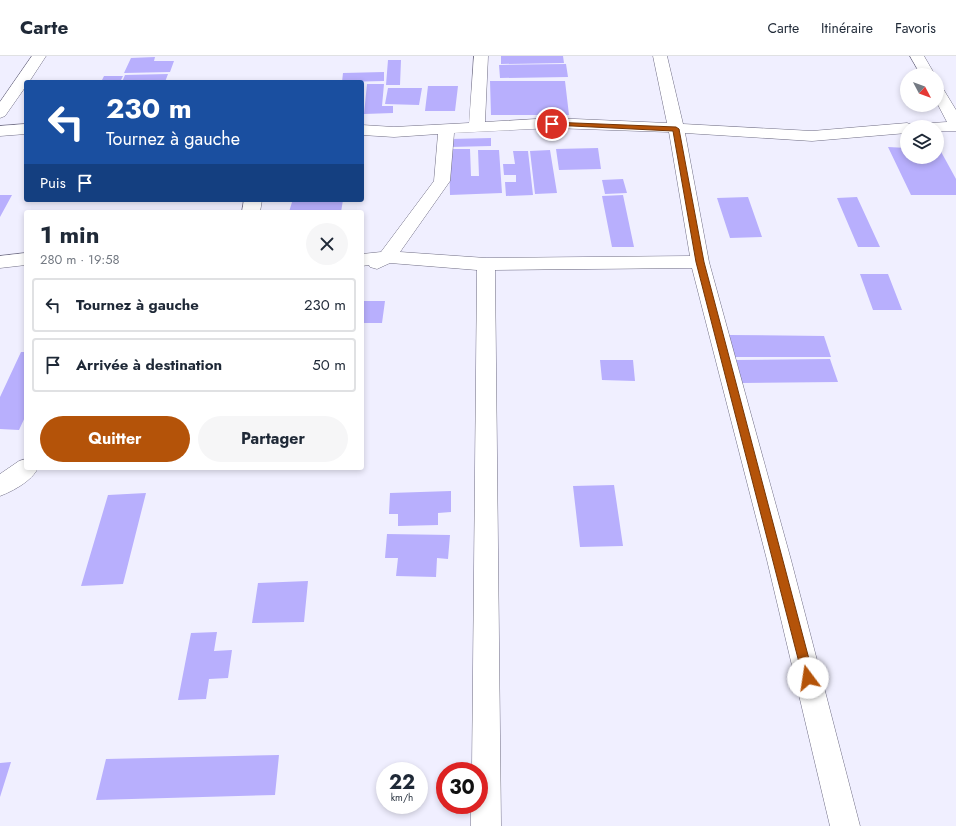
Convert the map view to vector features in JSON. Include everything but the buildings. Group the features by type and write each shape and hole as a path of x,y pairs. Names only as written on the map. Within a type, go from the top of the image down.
{"street":[{"path":"0,113 39,56"},
{"path":"477,126 481,56"},
{"path":"660,56 676,129 700,262 778,560 845,826"},
{"path":"917,56 924,68"},
{"path":"944,103 956,124 944,125"},
{"path":"364,130 394,132 477,126 552,124 727,130 812,136 900,129"},
{"path":"364,271 387,257 442,182 447,128"},
{"path":"0,131 24,129"},
{"path":"364,260 387,257 486,264 700,262"},
{"path":"0,262 24,259"},
{"path":"486,264 486,826"},
{"path":"0,486 24,470"}],"route":[{"path":"552,124 676,129 700,262 808,678"}]}
